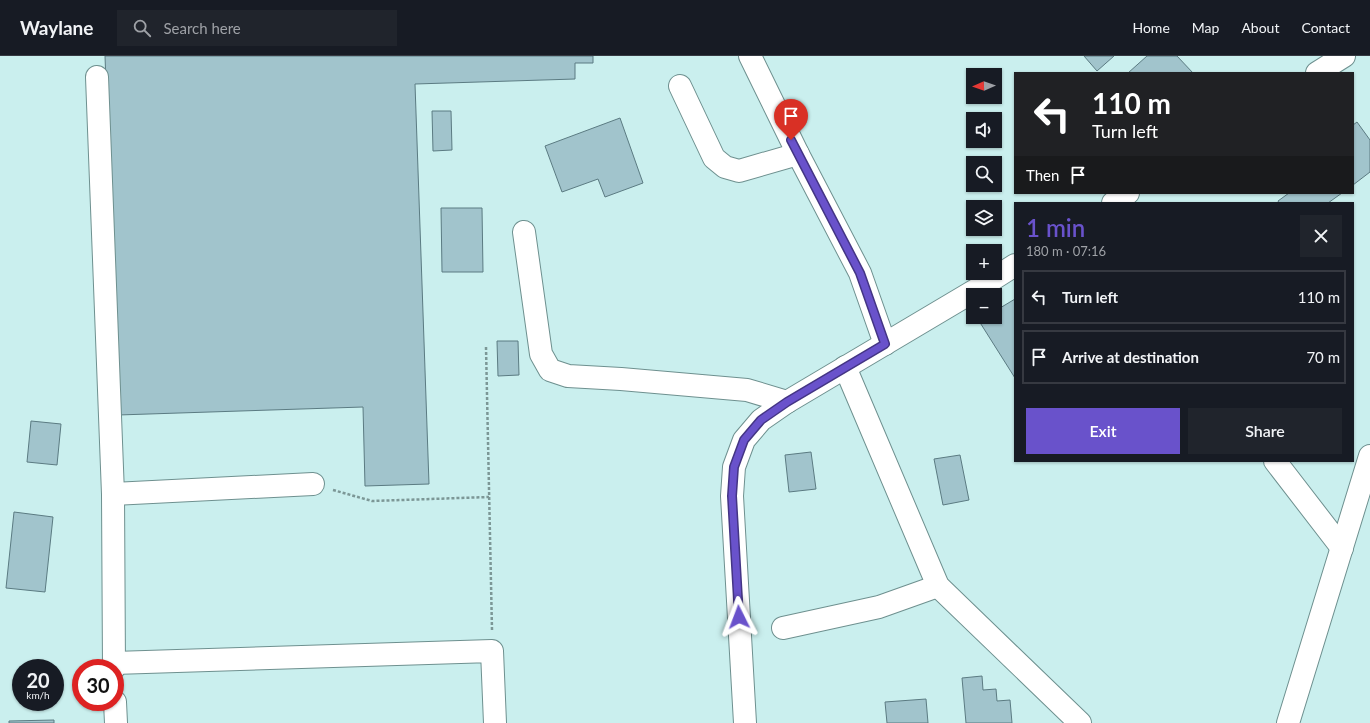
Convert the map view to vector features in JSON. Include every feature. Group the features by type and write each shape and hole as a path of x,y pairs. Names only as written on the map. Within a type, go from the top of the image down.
{"street":[{"path":"1319,72 1344,56"},
{"path":"757,61 798,154 860,273 885,344"},
{"path":"97,77 113,494 114,659"},
{"path":"680,86 714,158 725,167 739,171 798,154"},
{"path":"524,232 541,354 550,370 568,376 747,390 787,402"},
{"path":"745,723 732,496 734,467 744,440 761,420 787,402 1014,266"},
{"path":"845,367 938,586 1080,723"},
{"path":"1288,723 1342,548 1363,497 1370,456"},
{"path":"1276,462 1342,548"},
{"path":"113,494 313,484"},
{"path":"783,628 878,607 938,586"},
{"path":"124,666 492,651 495,723"},
{"path":"115,711 116,723"}],"path":[{"path":"486,347 492,651"},
{"path":"313,484 372,501 489,497"}],"building":[{"path":"105,56 593,56 593,63 575,63 575,79 415,84 429,484 365,486 363,407 118,415"},
{"path":"1084,56 1114,56 1097,71"},
{"path":"1147,56 1177,56 1192,72 1129,72"},
{"path":"432,111 451,111 452,150 433,151"},
{"path":"620,118 643,183 605,197 598,179 562,192 545,146"},
{"path":"1357,122 1370,140 1370,172 1354,184 1354,124"},
{"path":"1288,194 1341,194 1329,202 1278,201"},
{"path":"441,208 482,208 483,272 442,272"},
{"path":"1014,300 1014,376 981,324 1002,324 1002,307"},
{"path":"497,341 518,341 519,375 498,376"},
{"path":"31,421 61,424 57,465 27,462"},
{"path":"811,452 816,489 789,492 785,455"},
{"path":"960,455 969,500 943,505 934,459"},
{"path":"14,512 53,517 45,592 6,588"},
{"path":"982,676 983,690 996,689 997,701 1010,700 1012,723 966,723 962,678"},
{"path":"926,699 928,723 887,723 885,702"},
{"path":"54,720 54,723 9,723 9,721"}],"route":[{"path":"739,617 732,496 734,467 744,440 761,420 787,402 885,344 860,273 791,140"}]}
